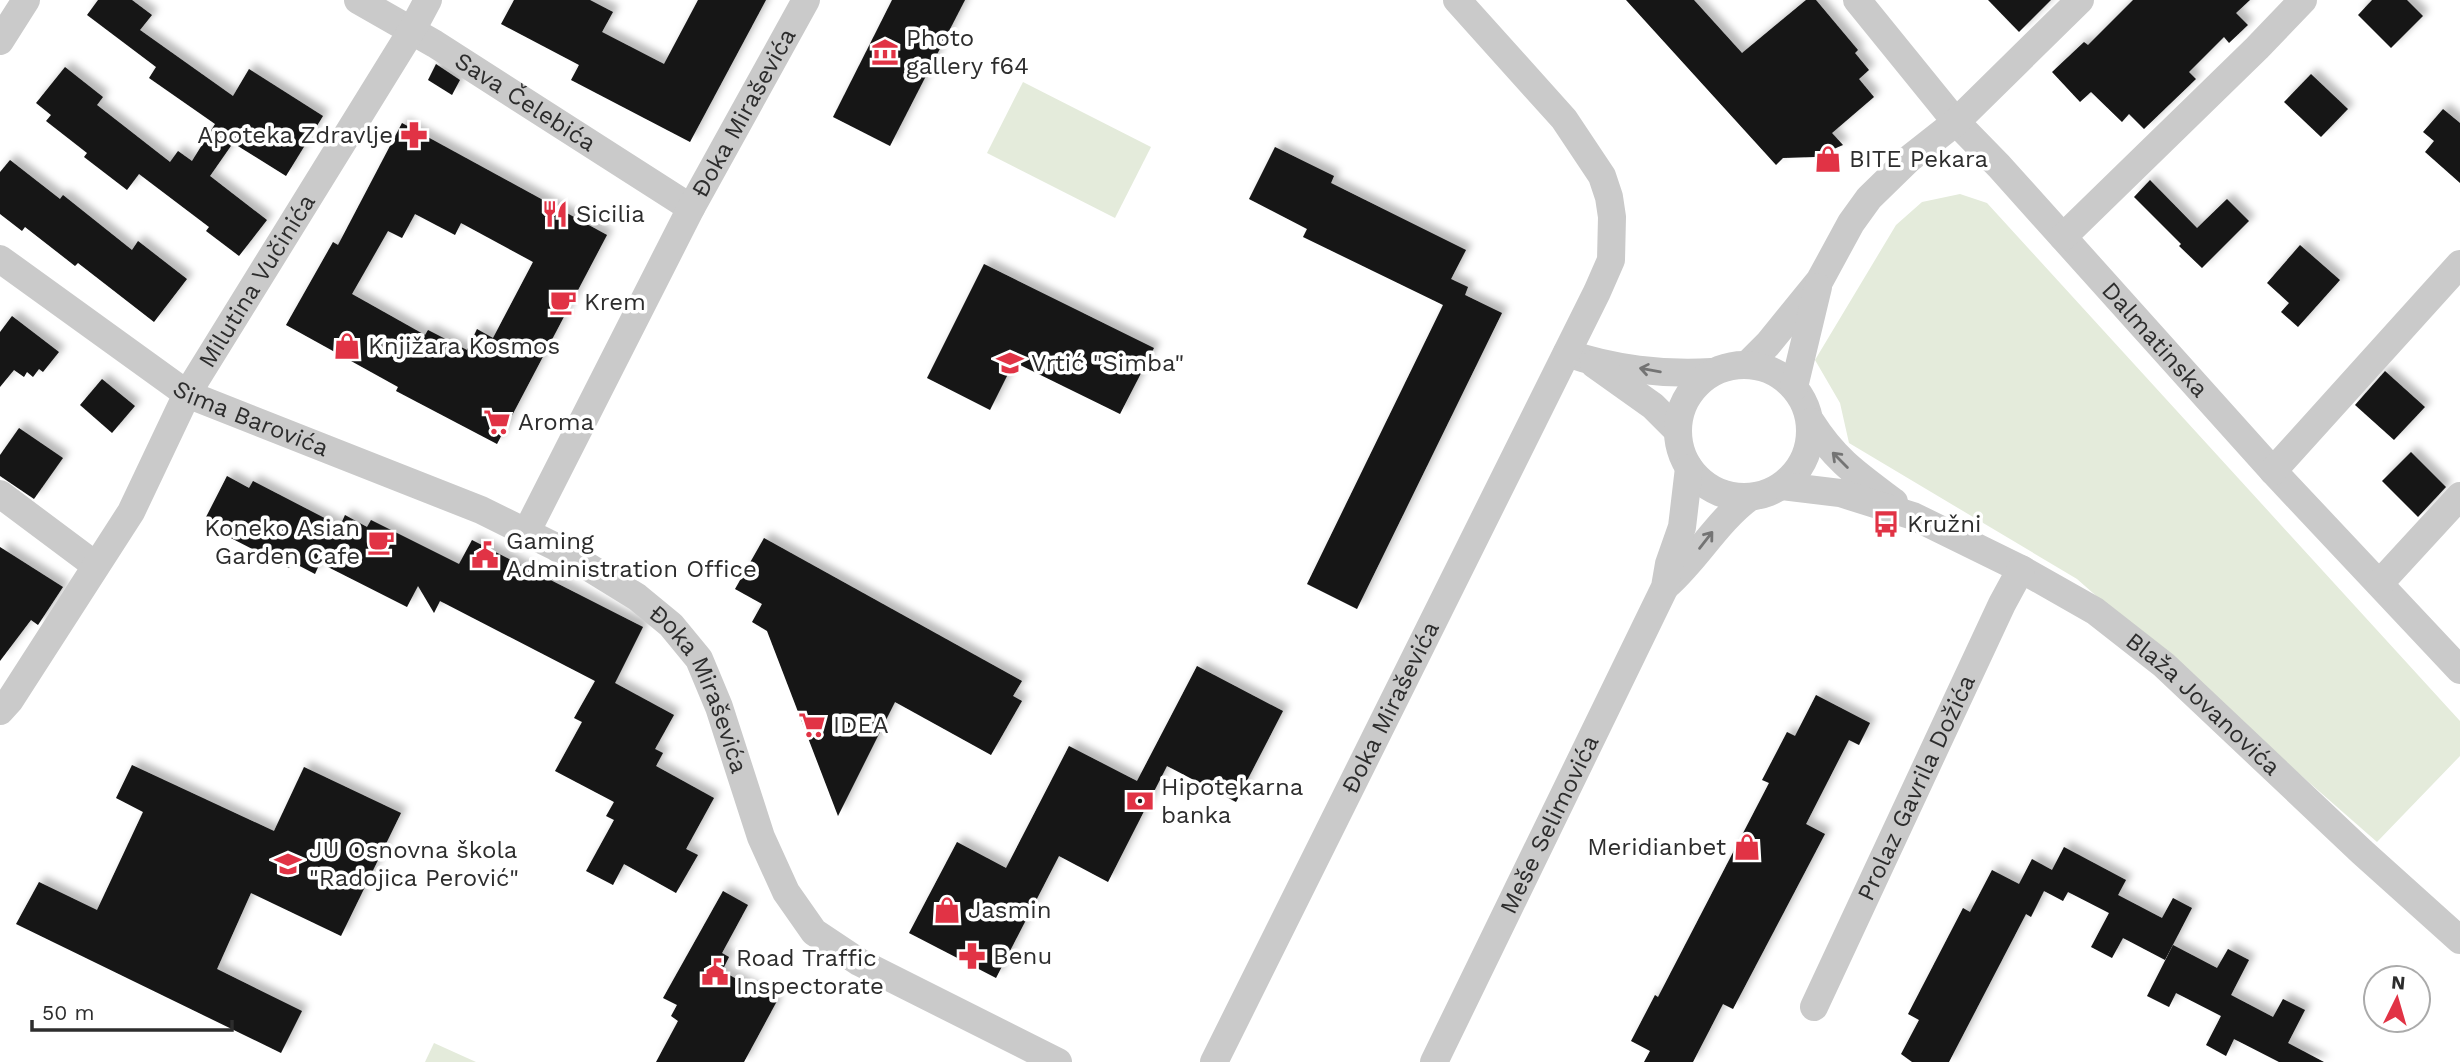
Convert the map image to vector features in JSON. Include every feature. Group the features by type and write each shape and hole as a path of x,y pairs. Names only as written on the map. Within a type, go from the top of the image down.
{"street":[{"path":"0,41 26,0"},
{"name":"Sava Čelebića","path":"358,0 412,30 691,208"},
{"name":"Milutina Vučinića","path":"0,711 10,700 131,512 187,394 428,0"},
{"name":"Đoka Miraševića","path":"806,0 691,208 527,531 636,597 671,625 699,659 719,707 761,837 786,892 814,932 859,961 1058,1062"},
{"name":"Đoka Miraševića","path":"1214,1062 1578,356 1611,260 1612,217 1602,176 1564,118 1457,0"},
{"name":"Dalmatinska","path":"1857,0 1956,122 1999,166 2273,471 2460,670"},
{"path":"1748,364 1768,344 1820,280 1851,223 1869,198 1909,159 1956,122 2080,0"},
{"path":"2063,237 2303,0"},
{"name":"Sima Barovića","path":"0,259 187,394 481,510 527,531"},
{"path":"2273,471 2460,264"},
{"path":"1794,387 1820,280"},
{"path":"1578,356 1661,372 1712,372"},
{"path":"1578,356 1653,406 1678,431"},
{"path":"1748,364 1781,375 1805,403 1811,422 1810,446 1795,475 1767,494 1750,497 1733,496 1703,483 1689,468 1681,450 1678,431 1679,414 1686,398 1698,383 1712,372 1729,366 1748,364"},
{"name":"Blaža Jovanovića","path":"1811,422 1826,447 1851,471 1913,516"},
{"name":"Meše Selimovića","path":"1434,1062 1665,587 1669,564 1682,527 1689,468"},
{"name":"Blaža Jovanovića","path":"1782,486 1840,493 1913,516 2021,569 2095,611 2155,658 2460,940"},
{"path":"0,494 95,565"},
{"path":"2380,583 2460,496"},
{"name":"Meše Selimovića","path":"1665,587 1683,571 1720,522 1750,497"},
{"name":"Prolaz Gavrila Dožića","path":"1814,1007 2002,604 2021,569"}],"green space":[{"path":"1023,82 1151,147 1115,218 987,153"},
{"path":"1960,194 1987,203 2460,721 2460,756 2377,842 2077,579 1849,443 1840,403 1815,360 1896,225 1922,202"},
{"path":"434,1043 476,1062 425,1062"}],"building":[{"path":"98,0 132,0 152,15 140,30 233,96 249,69 323,116 286,176 233,143 210,176 267,220 239,256 206,231 209,227 139,174 127,190 84,157 87,153 46,121 51,115 36,103 65,67 103,97 97,105 170,162 178,151 192,161 215,124 149,78 156,67 87,15"},
{"path":"514,0 590,0 613,12 602,32 664,64 698,0 766,0 690,142 571,80 579,65 501,24"},
{"path":"892,0 965,0 890,146 833,117"},
{"path":"1626,0 1694,0 1742,53 1806,0 1816,0 1858,50 1855,53 1869,70 1859,79 1874,97 1832,133 1843,145 1815,157 1783,158 1776,165"},
{"path":"1988,0 2051,0 2019,32"},
{"path":"2133,0 2250,0 2236,13 2248,25 2229,43 2224,37 2189,72 2196,79 2144,129 2129,114 2122,122 2091,92 2080,102 2052,72 2084,42 2088,45"},
{"path":"2372,0 2407,0 2423,16 2391,48 2358,15"},
{"path":"436,64 460,80 452,95 428,80"},
{"path":"2311,74 2348,109 2321,137 2284,102"},
{"path":"2443,109 2460,123 2460,183 2425,152 2434,141 2423,132"},
{"path":"402,123 607,235 497,444 396,391 398,387 286,325 333,242 338,245","holes":["415,214 455,235 461,223 533,262 493,338 477,329 467,350 428,330 425,335 352,294 388,231 402,238"]},
{"path":"1275,147 1334,176 1331,183 1466,250 1451,279 1468,287 1465,295 1502,313 1357,609 1307,584 1443,305 1303,237 1307,229 1249,199"},
{"path":"10,160 60,199 63,195 132,250 138,241 187,279 154,322 78,263 75,266 25,227 22,231 0,214 0,172"},
{"path":"2150,180 2197,228 2227,199 2249,221 2202,268 2134,197"},
{"path":"2300,245 2340,280 2298,327 2281,312 2289,303 2267,283"},
{"path":"984,264 1154,348 1120,414 1014,362 990,410 927,378"},
{"path":"12,316 59,352 43,372 39,369 33,377 27,372 24,377 14,370 0,387 0,332"},
{"path":"2385,371 2425,407 2394,440 2355,405"},
{"path":"102,379 135,406 112,433 80,405"},
{"path":"19,428 63,458 34,499 0,476 0,455"},
{"path":"2411,452 2446,487 2418,517 2382,481"},
{"path":"227,476 249,488 253,481 340,526 345,515 367,527 371,520 459,564 472,540 643,627 615,683 674,715 655,749 663,753 656,766 714,798 686,849 698,855 676,893 624,864 613,885 586,871 614,820 606,816 614,802 555,771 582,722 574,718 595,681 440,601 434,613 418,586 407,607 320,563 315,574 292,562 289,568 225,535 227,530 205,519"},
{"path":"764,538 1022,681 1013,696 1022,701 991,755 895,702 838,816 767,631 752,622 762,604 735,589"},
{"path":"0,547 63,587 38,625 31,620 0,661"},
{"path":"1197,666 1283,711 1236,802 1167,766 1108,882 1059,856 996,978 909,933 957,842 1006,868 1069,746 1137,781"},
{"path":"1816,695 1870,723 1859,745 1849,740 1806,824 1825,834 1733,1009 1723,1004 1693,1062 1644,1062 1650,1051 1631,1041 1655,995 1658,997 1769,783 1762,780 1787,732 1795,736"},
{"path":"132,765 274,831 304,767 401,813 341,936 251,893 217,969 302,1011 281,1053 16,924 39,882 97,910 143,812 116,798"},
{"path":"2064,847 2126,880 2118,895 2162,918 2173,898 2192,908 2165,960 2123,938 2112,958 2091,947 2109,913 2068,892 2063,901 2044,891 2031,917 2026,914 1949,1062 1912,1062 1901,1054 1919,1020 1908,1014 1963,908 1970,912 1992,870 2019,884 2032,859 2052,870"},
{"path":"723,891 748,905 722,953 729,957 722,971 777,1001 744,1062 656,1062 678,1021 671,1016 677,1005 663,998"},
{"path":"2173,945 2217,968 2228,949 2249,960 2231,995 2273,1017 2283,999 2305,1010 2288,1043 2324,1062 2279,1062 2234,1039 2226,1056 2206,1045 2221,1016 2176,993 2169,1007 2147,996"}],"place":[{"name":"Photo gallery f64","path":"885,52"},
{"name":"Apoteka Zdravlje","path":"414,135"},
{"name":"BITE Pekara","path":"1828,159"},
{"name":"Sicilia","path":"555,214"},
{"name":"Krem","path":"563,302"},
{"name":"Knjižara Kosmos","path":"347,346"},
{"name":"Vrtić \"Simba\"","path":"1010,363"},
{"name":"Aroma","path":"497,422"},
{"name":"Kružni","path":"1886,524"},
{"name":"Koneko Asian Garden Cafe","path":"381,542"},
{"name":"Gaming Administration Office","path":"485,555"},
{"name":"IDEA","path":"812,725"},
{"name":"Hipotekarna banka","path":"1140,801"},
{"name":"Meridianbet","path":"1747,847"},
{"name":"JU Osnovna škola \"Radojica Perović\"","path":"288,864"},
{"name":"Jasmin","path":"947,910"},
{"name":"Benu","path":"972,956"},
{"name":"Road Traffic Inspectorate","path":"715,972"}]}
